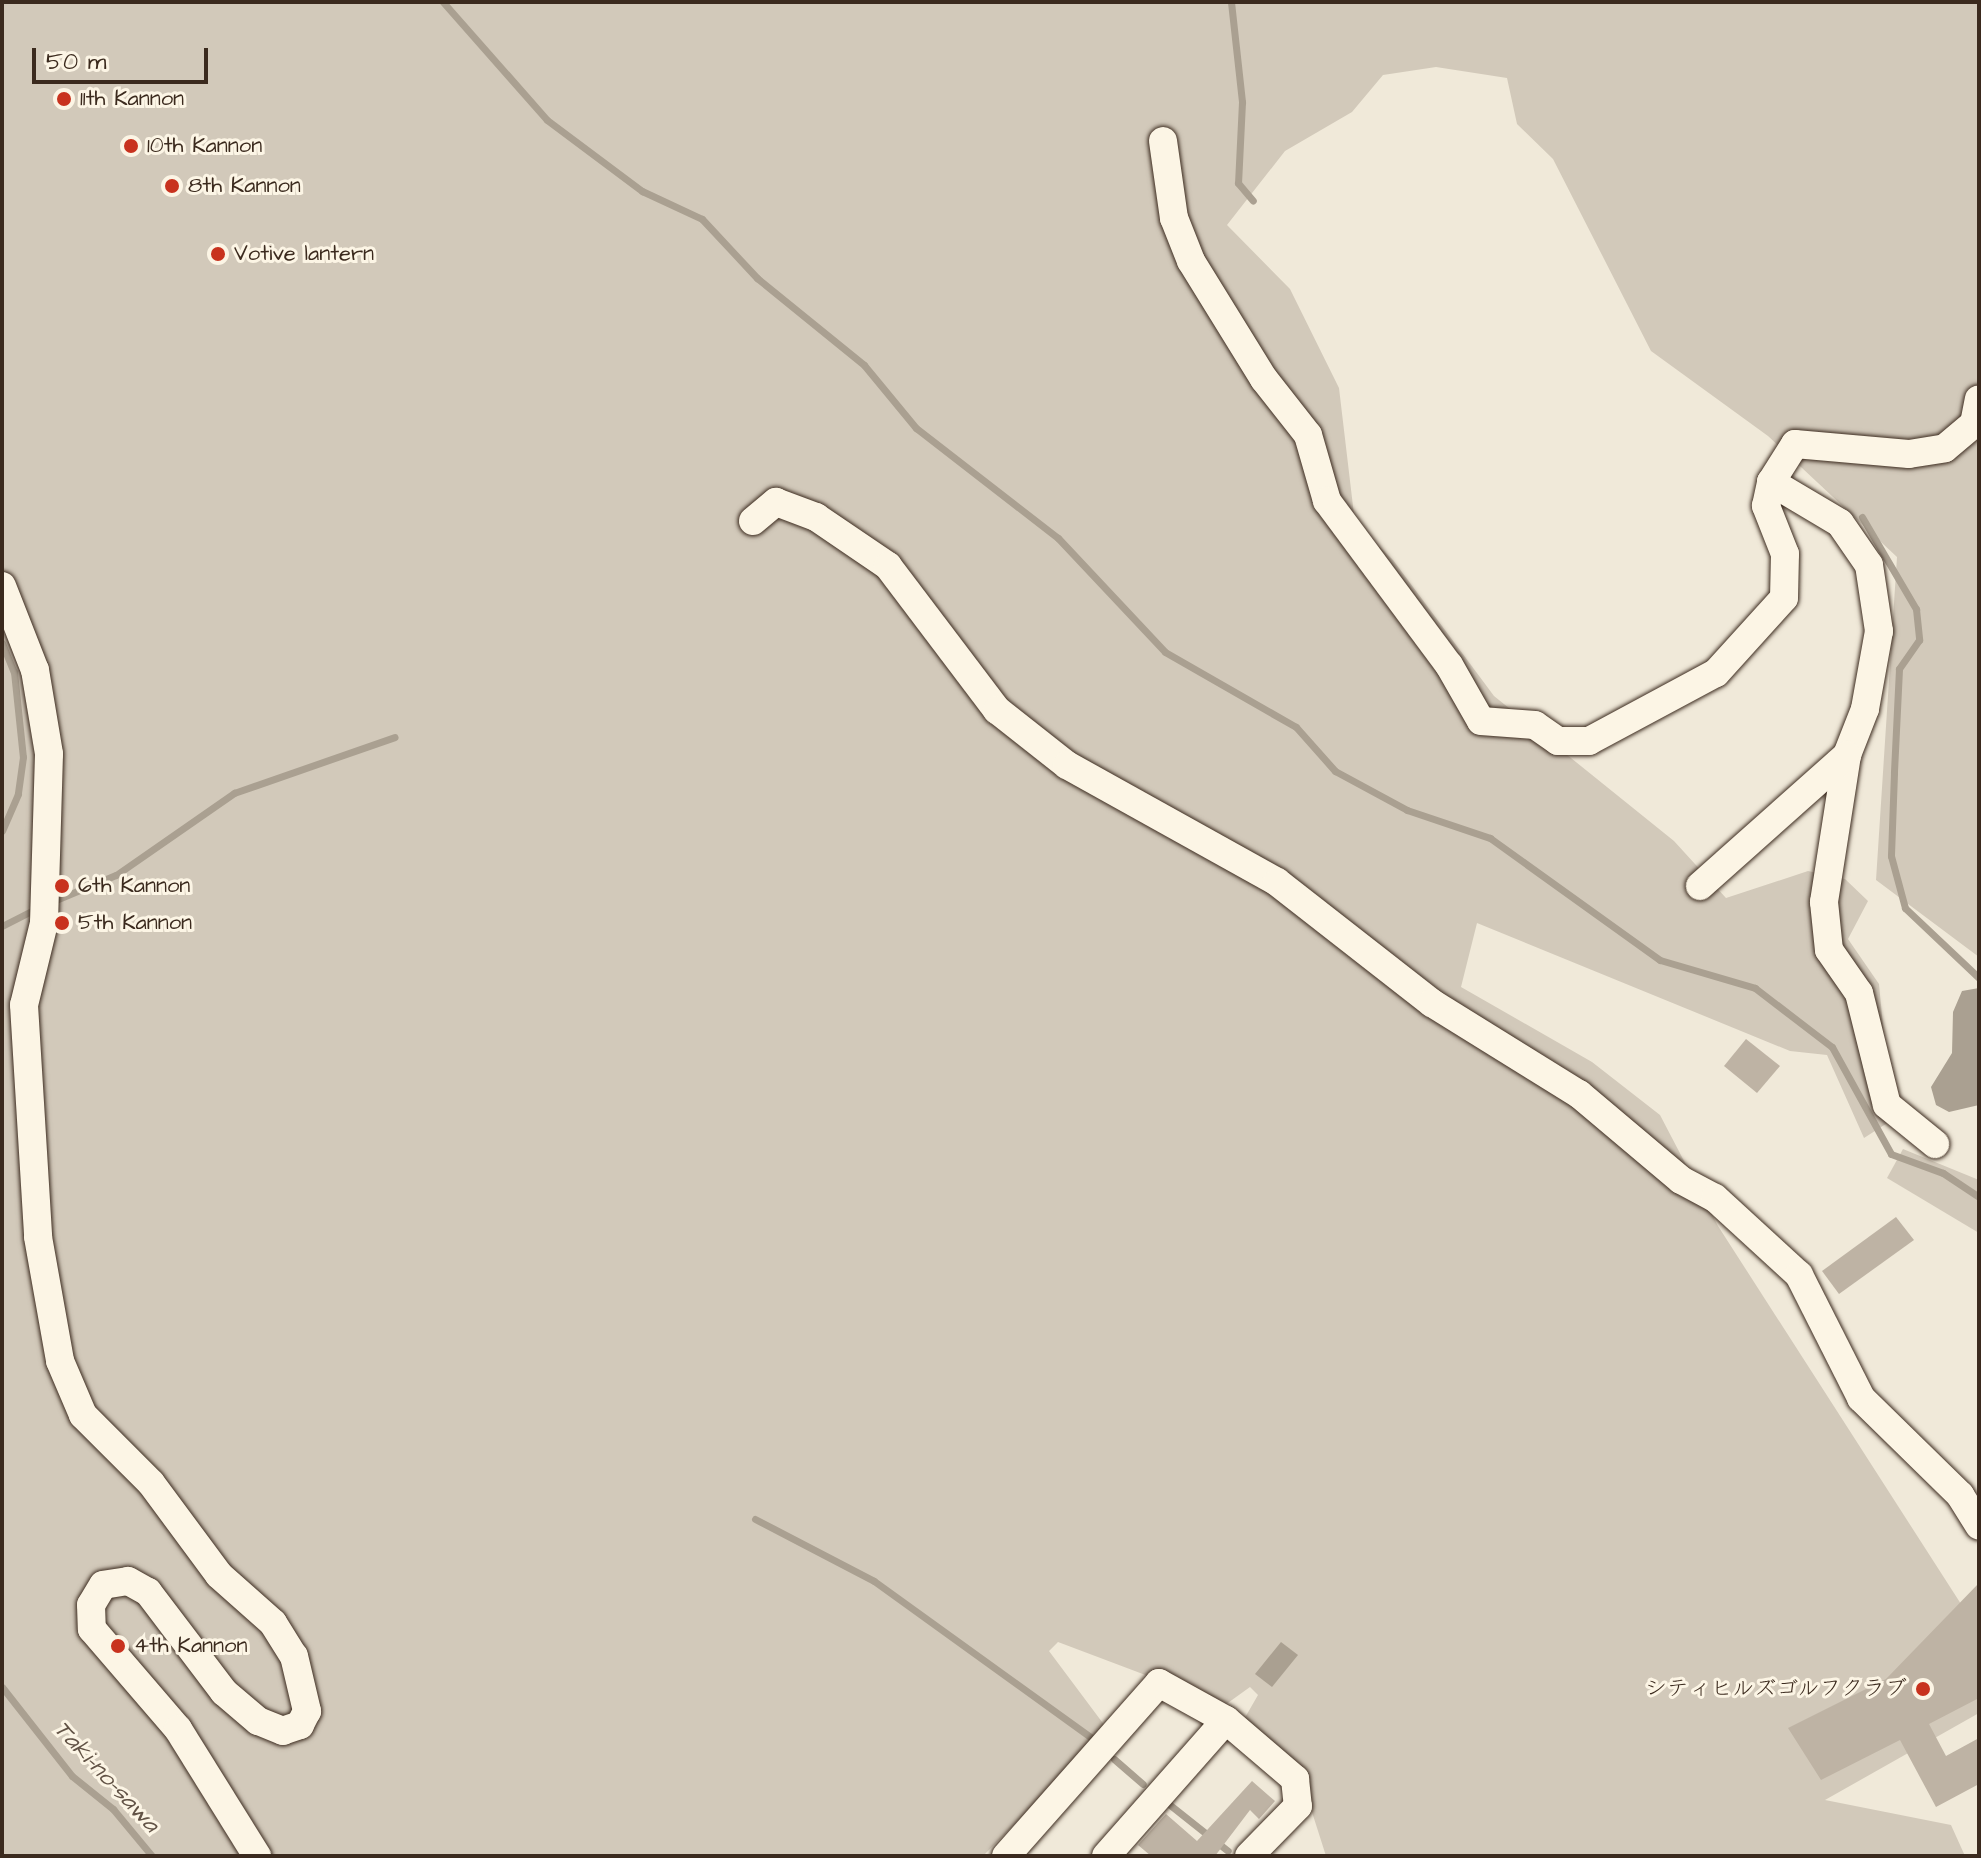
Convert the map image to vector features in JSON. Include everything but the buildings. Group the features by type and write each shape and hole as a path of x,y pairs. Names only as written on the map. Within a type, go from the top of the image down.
{"street":[{"path":"1163,141 1174,218 1191,261 1264,379 1308,435 1327,501 1481,721 1535,725 1558,741 1589,741 1716,673 1784,598 1785,554 1766,506 1771,482 1795,444 1909,454 1945,448 1974,424 1979,399"},
{"path":"1771,482 1840,523 1869,565 1879,631 1865,709 1847,755 1824,902 1829,950 1859,993 1887,1105 1935,1144"},
{"path":"753,521 776,502 816,517 888,566 997,710 1067,765 1277,882 1432,1003 1579,1094 1681,1180 1715,1198 1799,1275 1861,1398 1960,1495 1979,1526"},
{"path":"2,586 35,670 49,754 44,923 24,1005 38,1237 60,1361 83,1415 151,1483 219,1575 273,1623 294,1656 307,1711 300,1725 283,1731 258,1721 224,1692 148,1592 128,1581 103,1585 91,1605 92,1629 178,1729 257,1856"},
{"path":"1700,886 1847,755"},
{"path":"1006,1856 1159,1683 1226,1720 1295,1779 1298,1806 1249,1856"},
{"path":"1106,1856 1226,1720"}],"shaded area":[{"path":"2,2 1979,2 1979,957 1876,880 1897,557 1768,436 1651,351 1553,159 1517,124 1507,78 1436,67 1383,75 1352,112 1285,151 1227,225 1290,289 1339,388 1355,523 1393,560 1494,696 1674,841 1726,898 1808,871 1845,879 1868,901 1848,939 1879,984 1892,1120 1864,1138 1827,1055 1790,1051 1477,923 1461,987 1592,1062 1660,1115 1718,1226 1979,1632 1979,1713 1825,1800 1951,1825 1965,1856 1326,1856 1311,1809 1243,1721 1258,1695 1250,1687 1225,1705 1058,1642 1049,1651 1108,1730 983,1856 2,1856"},
{"path":"1979,988 1979,1105 1949,1112 1936,1105 1931,1087 1952,1053 1953,1012 1962,991"},
{"path":"1903,1149 1979,1180 1979,1233 1887,1178"},
{"path":"1281,1642 1298,1655 1272,1687 1255,1674"}],"waterway":[{"path":"443,2 547,120 642,191 702,219 757,278 864,365 916,428 1058,538 1165,652 1296,727 1335,771 1407,810 1490,838 1660,960 1755,988 1832,1047 1891,1154 1943,1173 1979,1197"},
{"path":"1231,2 1242,102 1238,183 1253,201"},
{"path":"1862,517 1916,609 1919,640 1899,669 1891,856 1905,908 1979,978"},
{"name":"Taki-no-sawa","path":"2,643 14,672 23,757 18,794 2,831"},
{"path":"51,902 116,875 234,793 395,737"},
{"path":"2,926 36,909"},
{"path":"755,1519 874,1581 1093,1739"},
{"name":"Taki-no-sawa","path":"2,1687 72,1776 113,1809 152,1856"},
{"path":"1114,1759 1143,1784"},
{"path":"1165,1801 1228,1851"}],"place":[{"name":"11th Kannon","path":"64,99"},
{"name":"10th Kannon","path":"131,146"},
{"name":"8th Kannon","path":"172,186"},
{"name":"Votive lantern","path":"218,254"},
{"name":"6th Kannon","path":"62,886"},
{"name":"5th Kannon","path":"62,923"},
{"name":"4th Kannon","path":"118,1646"},
{"name":"シティヒルズゴルフクラブ","path":"1923,1689"}]}
